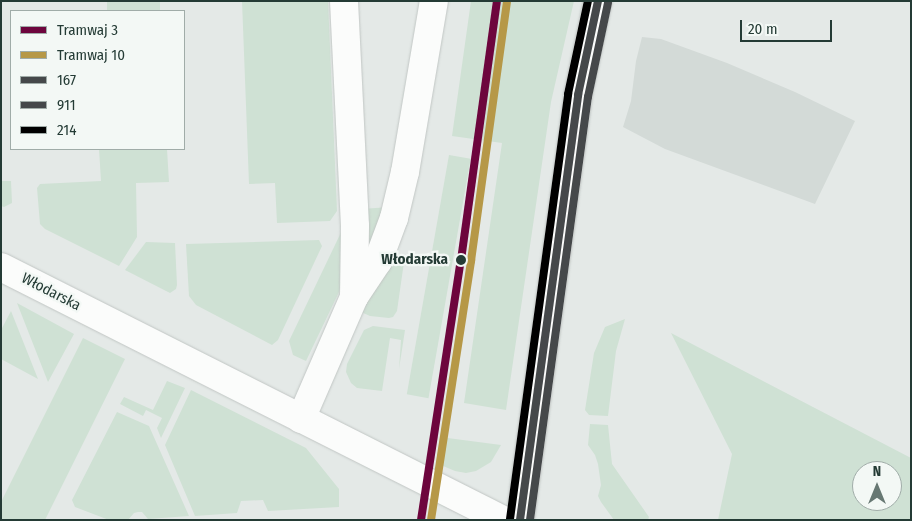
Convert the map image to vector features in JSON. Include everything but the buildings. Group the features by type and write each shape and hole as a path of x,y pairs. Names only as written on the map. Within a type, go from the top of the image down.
{"street":[{"path":"344,1 354,217 354,297"},
{"path":"301,419 354,297 378,261 394,218 405,172 434,1"},
{"path":"520,520 578,95 598,1"},
{"name":"Włodarska","path":"1,267 503,520"}],"shaded area":[{"path":"642,37 661,39 727,63 795,92 855,121 815,204 665,149 623,127 631,101 636,61"}],"green space":[{"path":"107,1 160,1 160,10 107,10"},
{"path":"242,1 328,1 337,211 330,221 277,223 275,183 249,184"},
{"path":"471,1 574,1 551,102 506,410 464,403 502,143 452,136"},
{"path":"99,150 167,150 169,182 136,183 137,237 119,266 45,229 40,224 37,188 40,184 101,181"},
{"path":"449,155 471,159 428,398 407,394"},
{"path":"1,181 11,181 12,203 4,207 1,206"},
{"path":"389,207 366,255 362,209"},
{"path":"346,222 344,275 339,292 306,361 293,355 289,341"},
{"path":"319,240 322,246 278,340 272,345 196,305 189,296 186,244"},
{"path":"146,242 175,243 177,285 176,289 170,293 125,270"},
{"path":"390,252 405,255 397,311 393,317 389,318 370,316 361,312"},
{"path":"17,303 74,334 48,382"},
{"path":"11,311 38,379 1,359 1,330"},
{"path":"625,319 616,351 608,416 589,415 585,410 594,353 605,327"},
{"path":"373,326 405,330 399,369 401,340 390,338 382,391 357,388 351,383 346,372 347,364 364,330"},
{"path":"671,333 911,458 911,520 718,520 732,454"},
{"path":"83,338 125,359 45,520 1,520 1,502"},
{"path":"167,381 185,388 161,438 157,428 162,418 146,410 143,416 120,404 124,397 153,410"},
{"path":"191,390 306,448 339,489 339,507 268,511 263,500 241,501 237,513 195,516 165,445"},
{"path":"117,412 149,426 189,516 148,519 142,512 138,512 134,513 128,520 109,520 75,507 72,500"},
{"path":"590,424 608,425 612,464 649,517 648,520 614,520 601,502 598,496 601,485 598,464 595,455 588,445"},
{"path":"440,437 501,445 491,462 476,471 466,473 455,471 436,463"}],"tram line":[{"name":"3","path":"421,520 461,260 497,1"},
{"name":"10","path":"431,520 471,261 507,2"}],"transit line":[{"name":"214","path":"510,519 568,94 588,1"},
{"name":"167","path":"520,520 578,95 598,1"},
{"name":"911","path":"530,520 588,97 608,3"}],"place":[{"name":"Włodarska","path":"461,260"}]}
